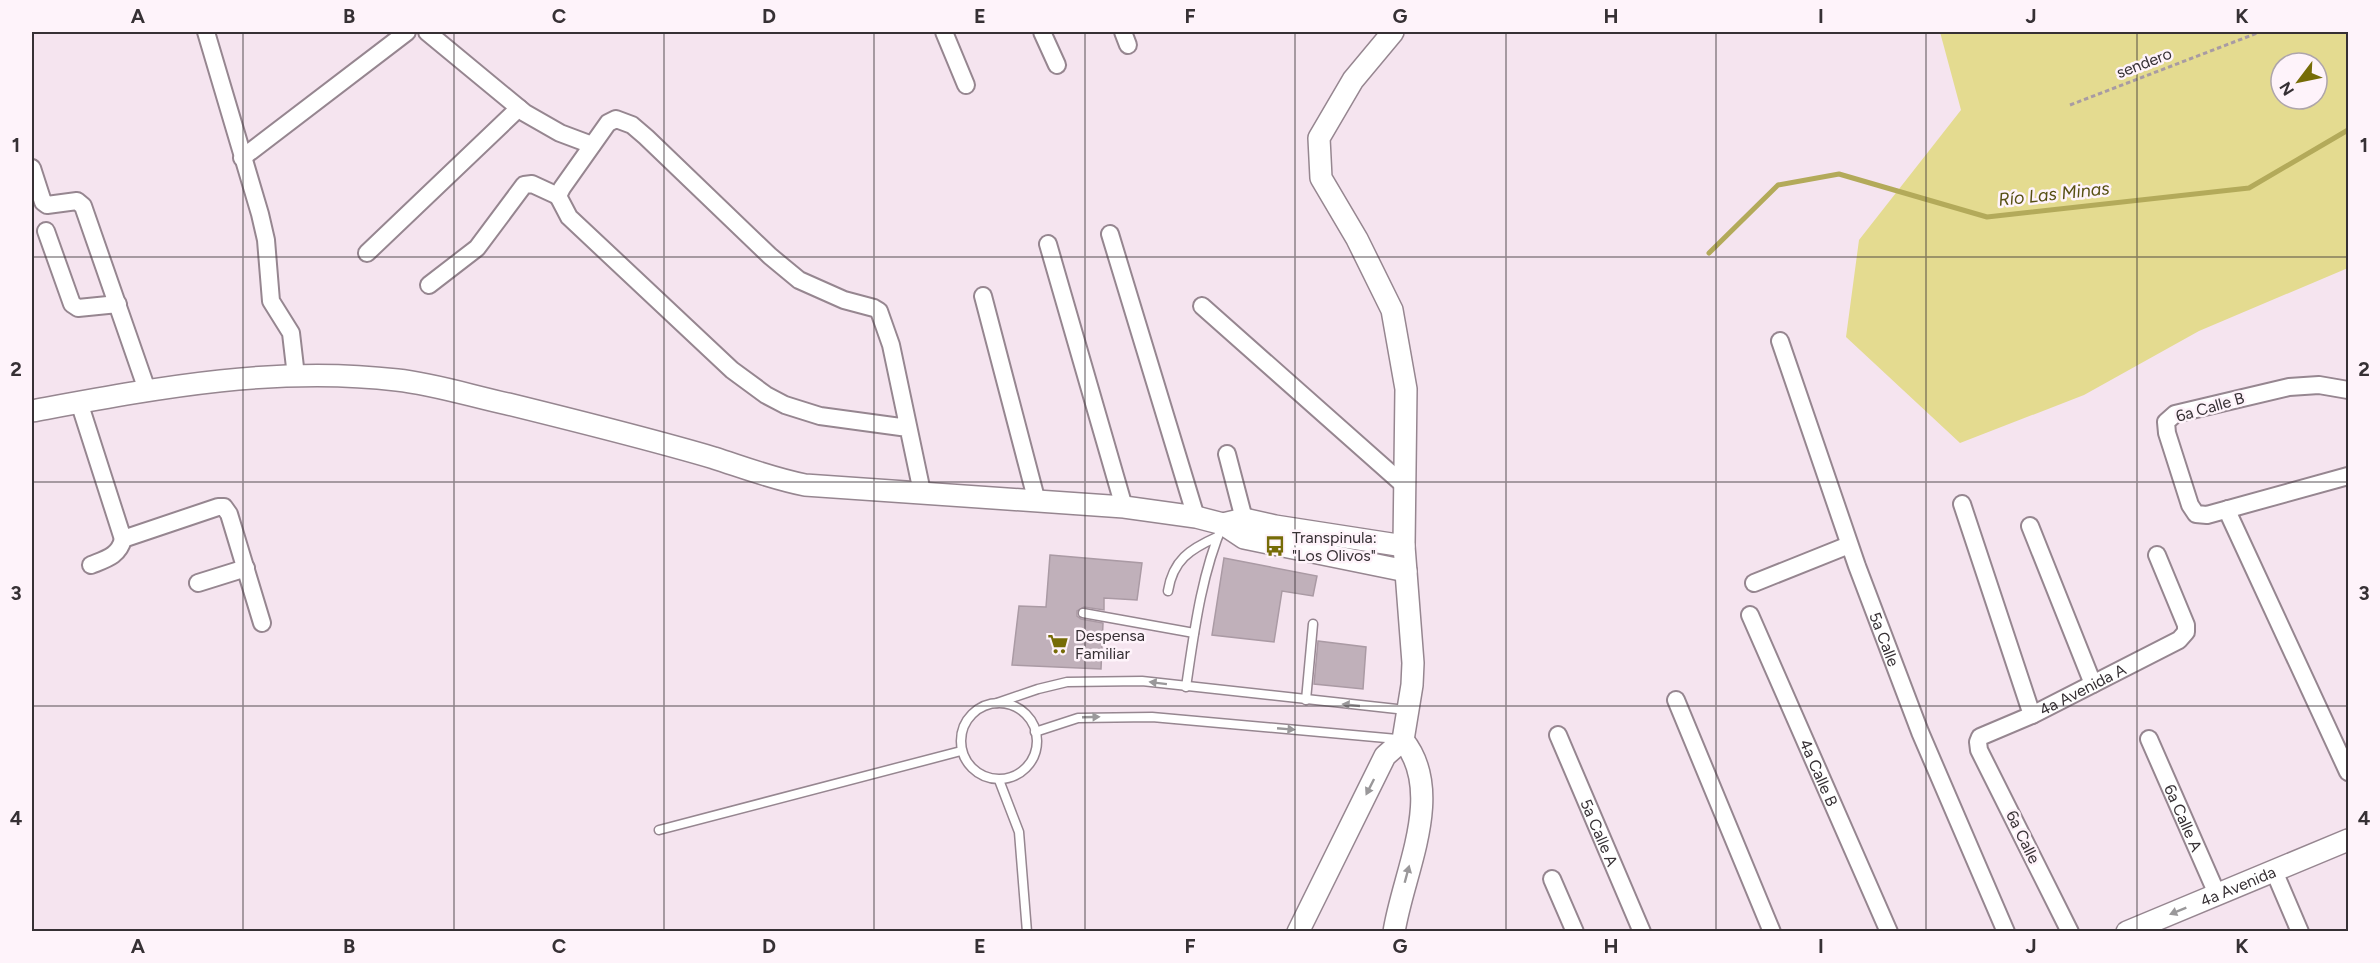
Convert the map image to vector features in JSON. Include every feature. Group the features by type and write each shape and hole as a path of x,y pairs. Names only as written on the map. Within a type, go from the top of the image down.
{"street":[{"path":"206,32 260,214 266,240 271,301 290,331 296,376"},
{"path":"242,158 407,32"},
{"path":"427,32 519,108 545,126 592,145"},
{"path":"944,32 966,85"},
{"path":"1042,32 1057,65"},
{"path":"1298,932 1385,756 1403,740 1410,711 1413,663 1404,546 1406,389 1392,310 1357,239 1321,178 1319,138 1353,80 1394,32"},
{"path":"367,253 519,108"},
{"path":"558,196 592,145 612,120 624,121 632,125 799,280 825,293 878,310 886,326 891,345 922,492"},
{"path":"32,168 43,202 47,205 77,201 83,206 147,390"},
{"path":"429,285 477,248 524,185 532,184 558,196 569,217 704,345 749,384 785,405 820,416 908,428"},
{"path":"46,231 72,304 78,308 118,304"},
{"path":"1110,234 1196,517"},
{"path":"1048,244 1124,507"},
{"path":"984,296 1037,502"},
{"path":"1202,306 1405,486"},
{"name":"5a Calle","path":"1780,341 1849,545 1920,732 2006,932"},
{"path":"32,411 147,390 252,377 364,377 431,386 596,425 788,482 1124,507 1196,517 1220,530 1244,538 1406,571"},
{"name":"6a Calle B","path":"2349,390 2319,385 2289,387 2175,414 2166,422 2167,433 2190,505 2196,514 2207,515 2349,476"},
{"path":"79,402 123,539 121,546 112,557 91,565"},
{"path":"1227,454 1244,519"},
{"path":"1962,504 2032,715"},
{"path":"123,539 220,506 229,514 262,623"},
{"path":"2228,509 2349,772"},
{"path":"1367,540 1381,536 1404,511"},
{"path":"1220,530 1244,519 1404,546"},
{"path":"2030,526 2093,684"},
{"path":"1754,584 1849,545"},
{"name":"4a Avenida A","path":"1978,742 1980,737 2032,715 2179,640 2186,633 2186,625 2157,555"},
{"path":"198,583 246,568"},
{"name":"4a Calle B","path":"1750,615 1889,932"},
{"path":"1676,700 1772,932"},
{"name":"5a Calle A","path":"1558,735 1642,932"},
{"name":"6a Calle A","path":"2149,739 2217,894"},
{"path":"1394,932 1398,904 1422,812 1419,769 1412,751 1403,740"},
{"name":"6a Calle","path":"1978,742 2070,932"},
{"name":"4a Avenida","path":"2127,932 2349,840"},
{"path":"2274,871 2300,932"},
{"path":"1552,879 1575,932"}],"lane":[{"path":"1168,591 1170,577 1184,558 1220,530"},
{"path":"1186,687 1194,633 1220,530"},
{"path":"1083,613 1194,633"},
{"path":"1306,700 1312,624"},
{"path":"997,703 1017,708 1026,715 1035,732 1037,744 1028,766 1019,774 999,780 989,778 971,768 962,751 962,729 968,719 975,711 1038,688 1067,682 1142,681 1410,711"},
{"path":"1035,732 1078,718 1152,717 1403,740"},
{"path":"658,830 962,751"},
{"path":"999,780 1019,832 1027,932"}],"path":[{"name":"sendero","path":"2070,105 2260,32"}],"shaded area":[{"path":"1940,32 2348,32 2348,268 2199,331 2084,395 1960,443 1846,337 1859,240 1961,110"}],"building":[{"path":"1050,555 1142,563 1137,600 1104,598 1104,610 1084,607 1077,611 1077,616 1081,619 1103,623 1101,669 1012,665 1019,606 1046,607"},
{"path":"1224,558 1317,576 1313,596 1282,591 1274,642 1212,635"},
{"path":"1318,641 1366,647 1363,689 1314,684"}],"waterway":[{"name":"Río Las Minas","path":"1709,253 1778,185 1839,174 1987,217 2249,188 2348,130"}],"place":[{"name":"Transpinula: \"Los Olivos\"","path":"1275,546"},
{"name":"Despensa Familiar","path":"1058,644"}]}
